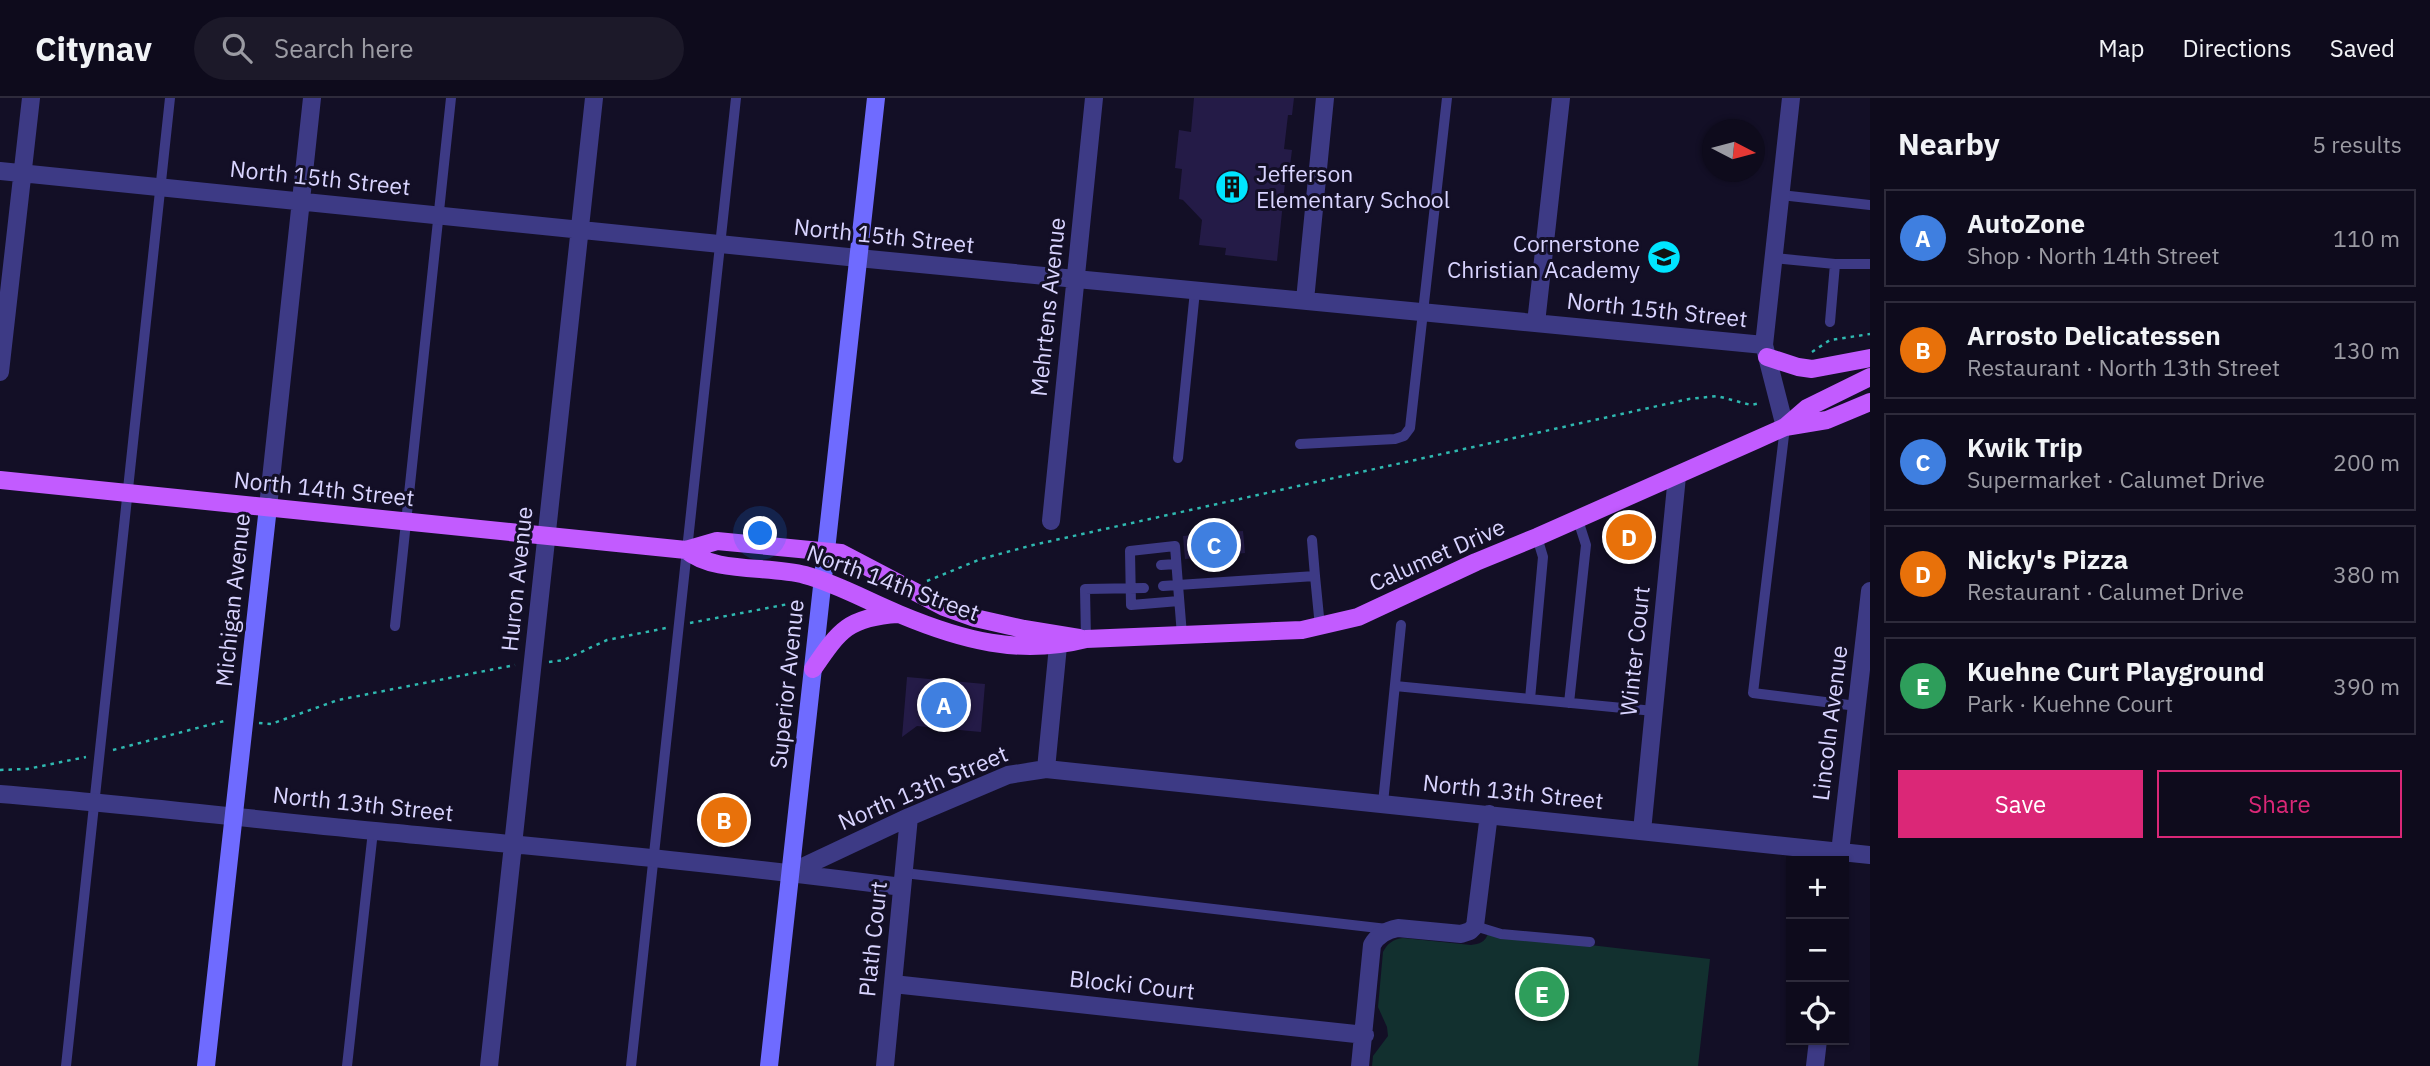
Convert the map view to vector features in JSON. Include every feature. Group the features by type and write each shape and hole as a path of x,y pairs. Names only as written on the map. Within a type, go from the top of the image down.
{"main road":[{"path":"1765,351 1798,367 1812,369 1870,358"},
{"name":"Calumet Drive","path":"1786,427 1807,408 1870,377"},
{"name":"Calumet Drive","path":"1086,639 1303,630 1358,617 1476,562 1578,520 1786,427 1827,420 1870,402"},
{"name":"North 14th Street","path":"0,480 686,550 717,541 841,553 944,607 975,618 1086,639"},
{"name":"North 14th Street","path":"686,550 692,555 725,565 783,570 823,580 899,614 971,639 998,645 1058,646 1086,639"},
{"path":"813,670 845,628 868,618 899,614"}],"street":[{"path":"0,372 31,98"},
{"name":"Michigan Avenue","path":"206,1066 312,98"},
{"name":"Huron Avenue","path":"489,1066 594,98"},
{"name":"Superior Avenue","path":"769,1066 876,98"},
{"name":"Mehrtens Avenue","path":"1051,521 1094,98"},
{"path":"1305,300 1325,98"},
{"path":"1536,323 1560,98"},
{"path":"1786,427 1765,351 1791,98"},
{"name":"North 15th Street","path":"0,171 858,258 1423,311 1765,351"},
{"name":"Winter Court","path":"1642,831 1677,476"},
{"name":"Lincoln Avenue","path":"1839,856 1870,591"},
{"path":"1046,769 1058,646"},
{"name":"North 13th Street","path":"0,794 234,815 790,873 909,817 1008,775 1046,769 1489,814 1839,856 1870,855"},
{"path":"1360,1066 1372,945 1388,930 1398,928 1461,934 1471,931 1475,926 1489,814"},
{"name":"Plath Court","path":"885,1066 909,817"},
{"path":"790,873 903,880"},
{"name":"Blocki Court","path":"893,984 1365,1035"},
{"path":"1815,1066 1817,1045"}],"lane":[{"path":"66,1066 170,98"},
{"path":"395,626 451,98"},
{"path":"631,1066 736,98"},
{"path":"1300,444 1382,441 1406,434 1411,425 1447,98"},
{"path":"1781,195 1870,205"},
{"path":"1774,258 1835,264 1870,264"},
{"path":"1830,322 1835,264"},
{"path":"1178,458 1195,291"},
{"path":"1786,427 1753,693 1857,706"},
{"path":"1569,703 1587,545 1578,520"},
{"path":"1530,699 1543,557 1537,537"},
{"path":"1312,540 1320,627"},
{"path":"1179,601 1131,605 1130,551 1175,546 1182,635"},
{"path":"1161,565 1176,564"},
{"path":"1131,567 1143,567"},
{"path":"1163,586 1315,576"},
{"path":"1086,639 1085,589 1144,588"},
{"path":"1383,803 1401,625"},
{"path":"1395,685 1654,711"},
{"path":"348,1066 373,831"},
{"path":"903,880 1388,930"},
{"path":"1475,926 1501,934 1590,942"}],"path":[{"path":"1807,358 1813,350 1830,340 1870,334"},
{"path":"925,582 981,559 1033,545 1689,399 1717,396 1756,405 1777,397"},
{"path":"0,770 27,769 98,754 224,720 271,724 338,700 499,667 564,660 607,640 798,601 821,603"}],"green space":[{"path":"1488,933 1710,959 1698,1066 1372,1066 1373,1056 1388,1036 1378,1007 1383,952 1386,947 1403,938 1471,945 1482,942"}],"building":[{"name":"Jefferson Elementary School","path":"1194,98 1294,98 1292,115 1288,115 1284,149 1292,150 1289,174 1286,173 1277,261 1225,255 1226,248 1199,245 1202,220 1179,199 1182,169 1175,168 1179,130 1191,132"},
{"path":"1243,531 1245,553 1185,559 1183,536"},
{"path":"907,677 985,684 981,732 917,726 902,737"}],"place":[{"name":"Jefferson Elementary School","path":"1232,187"},
{"name":"Cornerstone Christian Academy","path":"1664,257"},
{"name":"Nicky's Pizza","path":"1629,537"},
{"name":"Kwik Trip","path":"1214,545"},
{"name":"AutoZone","path":"944,705"},
{"name":"Arrosto Delicatessen","path":"724,820"},
{"name":"Kuehne Curt Playground","path":"1542,994"}]}
